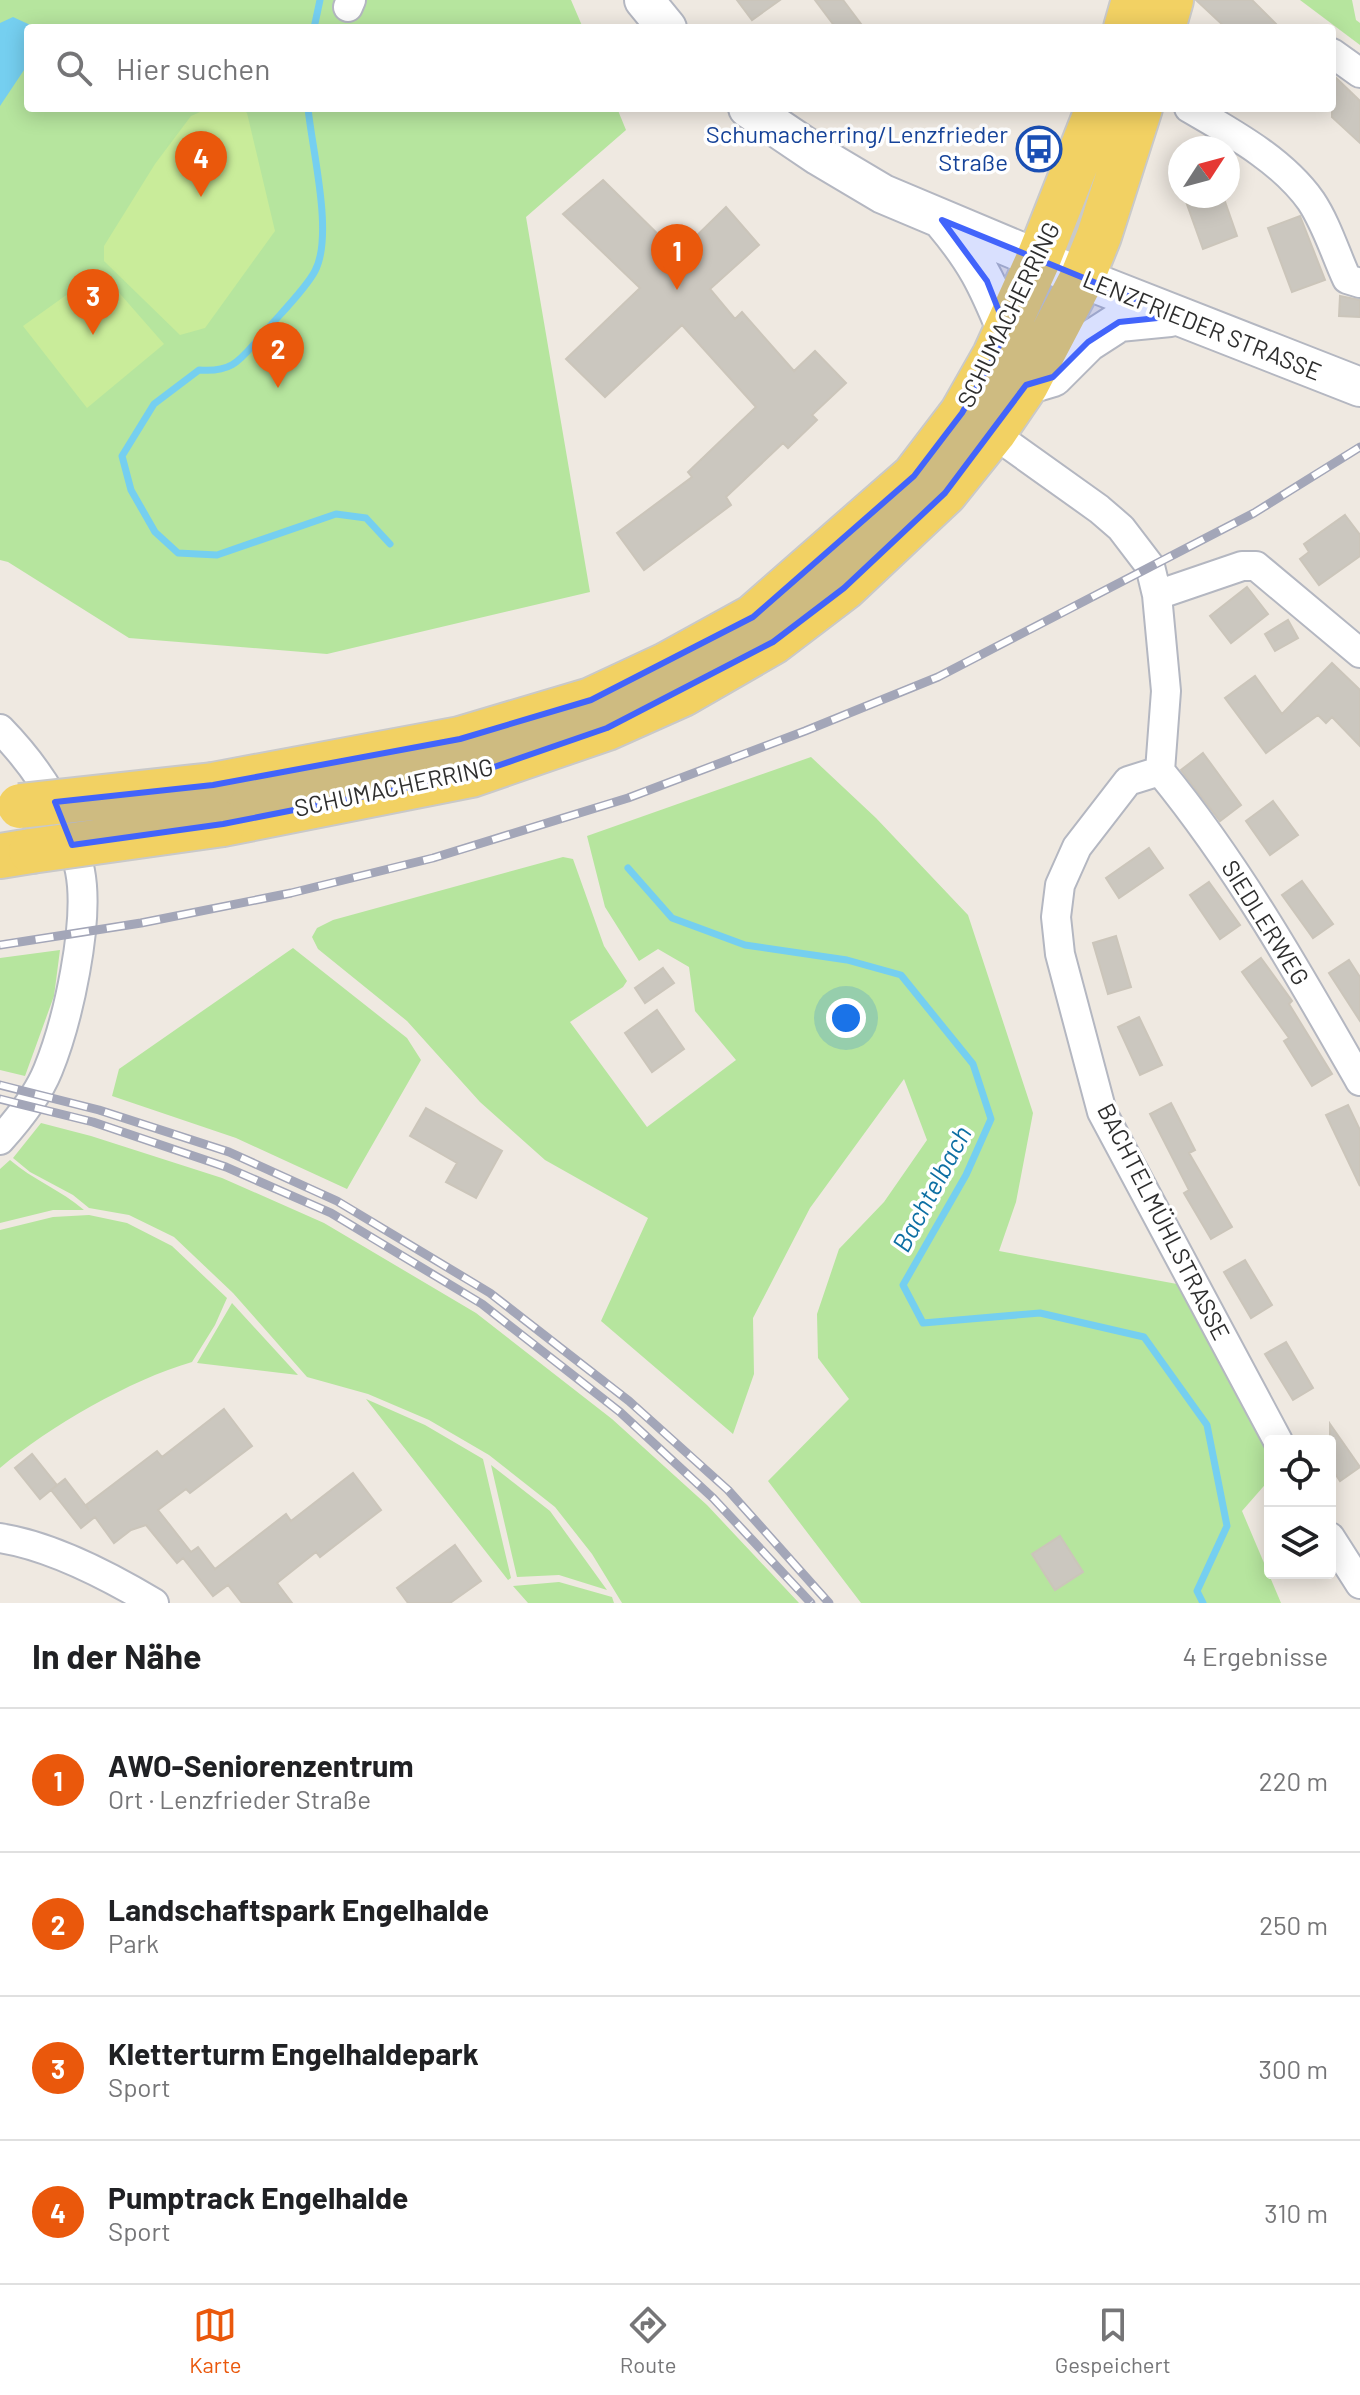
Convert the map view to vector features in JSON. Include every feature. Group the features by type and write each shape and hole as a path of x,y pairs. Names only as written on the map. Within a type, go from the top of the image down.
{"main road":[{"path":"1127,24 1134,0"},
{"path":"1164,24 1171,0"},
{"name":"SCHUMACHERRING","path":"10,807 218,805 471,775 607,728 683,694 773,642 844,588 945,493 978,423 1006,329 1038,260 1096,112"},
{"name":"SCHUMACHERRING","path":"978,423 1026,385 1082,278 1099,236 1139,112"},
{"name":"SCHUMACHERRING","path":"16,853 218,805"}],"street":[{"path":"644,0 664,24"},
{"path":"1336,56 1360,73"},
{"name":"LENZFRIEDER STRASSE","path":"754,112 883,194 1082,278 1356,386"},
{"path":"1196,112 1234,134 1282,170 1310,200 1327,230 1347,279 1360,283"},
{"path":"942,220 970,253 987,281 1006,329"},
{"path":"1026,385 1053,377 1088,342 1119,322 1177,316"},
{"path":"978,423 1099,509 1121,528 1150,566 1157,595 1166,691 1160,771"},
{"path":"1157,595 1242,566 1256,566 1360,653"},
{"path":"0,729 41,778 62,815 80,871 83,910 69,1001 48,1070 32,1099 0,1140"},
{"name":"SIEDLERWEG","path":"1160,771 1199,819 1254,903 1360,1081"},
{"name":"BACHTELMÜHLSTRASSE","path":"1160,771 1128,781 1077,847 1060,885 1056,917 1060,954 1102,1112 1275,1435"},
{"path":"0,1538 25,1542 135,1598"},
{"path":"1336,1546 1360,1584"}],"highlighted area":[{"path":"942,220 1177,316 1119,322 1088,342 1053,377 1026,385 945,493 844,588 773,642 607,728 471,775 223,824 72,845 55,802 213,785 460,739 591,700 753,617 914,476 962,413 995,355 1006,329 987,281"}],"green space":[{"path":"0,0 571,0 581,24 24,24 24,112 619,112 626,130 526,217 590,592 327,654 129,638 8,562 0,560"},
{"path":"1300,0 1352,0 1356,20 1360,23 1360,45"},
{"path":"200,112 247,113 275,231 205,328 180,335 104,261 104,246 155,164 191,116"},
{"path":"100,271 164,344 87,408 23,326"},
{"path":"811,757 876,818 968,915 1033,1113 1016,1202 999,1251 1177,1284 1264,1445 1264,1486 1242,1511 1264,1563 1264,1579 1271,1579 1281,1603 861,1603 768,1481 849,1399 818,1358 817,1314 839,1249 884,1202 927,1140 904,1079 810,1208 753,1318 754,1374 733,1434 601,1321 648,1218 545,1160 480,1102 407,1021 318,949 312,937 317,928 333,920 563,857 573,859 604,946 627,981 623,987 570,1022 647,1127 736,1060 695,1011 689,967 658,949 639,961 605,907 587,836"},
{"path":"293,948 407,1038 421,1060 347,1189 236,1138 112,1096 119,1069"},
{"path":"60,950 54,996 25,1076 0,1070 0,958"},
{"path":"41,1123 222,1178 324,1223 476,1313 612,1419 707,1505 799,1603 622,1603 592,1554 555,1507 489,1455 429,1420 368,1394 307,1377 233,1293 174,1237 129,1215 89,1208 13,1158"},
{"path":"10,1160 84,1210 53,1210 0,1223 0,1169"},
{"path":"89,1215 127,1223 172,1246 227,1298 215,1325 192,1362 117,1392 42,1436 0,1468 0,1230 53,1217"},
{"path":"232,1303 298,1375 197,1363"},
{"path":"366,1399 425,1425 483,1459 511,1578 508,1580"},
{"path":"491,1465 550,1511 607,1590 559,1575 517,1577"},
{"path":"559,1582 612,1597 614,1603 528,1603 513,1586"}],"water":[{"path":"13,17 28,24 24,24 24,70 0,106 0,23"}],"building":[{"path":"737,0 780,0 752,20"},
{"path":"815,0 843,0 861,24 833,24"},
{"path":"1196,0 1252,0 1276,24 1222,24"},
{"path":"1336,78 1360,101 1360,143 1332,117 1332,112 1336,112"},
{"path":"603,180 678,254 726,207 759,245 710,289 735,319 742,312 794,371 815,351 846,383 812,415 817,420 788,448 783,443 726,497 731,505 644,570 617,533 692,477 688,472 756,407 682,325 605,397 566,359 640,288 563,214"},
{"path":"1188,208 1227,208 1237,236 1203,249"},
{"path":"1300,216 1325,280 1292,292 1268,228"},
{"path":"1340,296 1360,300 1360,317 1339,316"},
{"path":"1345,515 1360,535 1360,556 1319,585 1300,559 1309,552 1304,544"},
{"path":"1247,587 1268,614 1231,643 1210,616"},
{"path":"1288,620 1298,638 1275,651 1265,634"},
{"path":"1332,663 1360,690 1360,746 1332,717 1326,723 1318,715 1266,753 1225,698 1255,676 1282,714"},
{"path":"1203,753 1241,805 1220,821 1181,770"},
{"path":"1273,801 1298,835 1270,855 1246,821"},
{"path":"1149,848 1163,868 1119,898 1106,878"},
{"path":"1302,881 1333,924 1313,938 1282,895"},
{"path":"1209,882 1240,925 1220,939 1190,895"},
{"path":"1116,936 1131,987 1108,994 1093,943"},
{"path":"1261,958 1292,1001 1289,1004 1332,1074 1312,1086 1284,1041 1289,1038 1242,972"},
{"path":"1349,960 1360,977 1360,1021 1329,973"},
{"path":"663,968 674,983 645,1003 635,988"},
{"path":"657,1010 684,1049 652,1072 625,1033"},
{"path":"1139,1017 1162,1065 1140,1075 1118,1027"},
{"path":"1171,1103 1195,1150 1189,1153 1232,1227 1211,1239 1184,1193 1189,1190 1150,1114"},
{"path":"1348,1105 1360,1130 1360,1186 1326,1115"},
{"path":"426,1108 502,1151 476,1198 446,1182 457,1163 410,1136"},
{"path":"1245,1260 1272,1305 1251,1318 1224,1272"},
{"path":"1286,1342 1313,1388 1293,1400 1265,1354"},
{"path":"224,1409 252,1446 190,1493 186,1489 158,1510 191,1552 198,1547 215,1569 286,1514 291,1521 353,1473 381,1510 320,1557 316,1552 277,1583 292,1603 242,1603 228,1585 213,1596 183,1558 177,1563 146,1525 131,1530 114,1543 95,1517 81,1528 51,1490 65,1479 89,1510 86,1505 157,1451 162,1457"},
{"path":"1330,1424 1360,1467 1340,1481 1336,1475 1336,1435 1330,1435"},
{"path":"32,1454 57,1485 40,1499 15,1468"},
{"path":"1060,1536 1083,1572 1055,1590 1032,1554"},
{"path":"455,1545 481,1581 450,1603 408,1603 397,1588"}],"waterway":[{"name":"Bachtelbach","path":"315,24 320,0"},
{"name":"Bachtelbach","path":"309,112 322,215 320,255 315,271 236,362 221,369 199,370 154,404 122,456 131,490 155,532 178,553 217,555 336,514 366,518 390,544"},
{"name":"Bachtelbach","path":"628,868 672,918 745,945 847,960 901,975 973,1064 991,1119 966,1175 903,1285 923,1323 1040,1313 1144,1337 1207,1425 1227,1526 1197,1591 1203,1603"}],"railway":[{"path":"0,945 141,923 291,893 433,858 628,798 938,677 1254,513 1360,447"},
{"path":"0,1085 99,1110 229,1152 337,1201 490,1293 629,1401 728,1490 829,1603"},
{"path":"0,1099 93,1122 226,1167 331,1213 482,1304 620,1412 713,1498 811,1603"}],"place":[{"name":"Schumacherring/Lenzfrieder Straße","path":"1039,149"},
{"name":"Pumptrack Engelhalde","path":"201,197"},
{"name":"AWO-Seniorenzentrum","path":"677,290"},
{"name":"Kletterturm Engelhaldepark","path":"93,335"},
{"name":"Landschaftspark Engelhalde","path":"278,388"}]}
